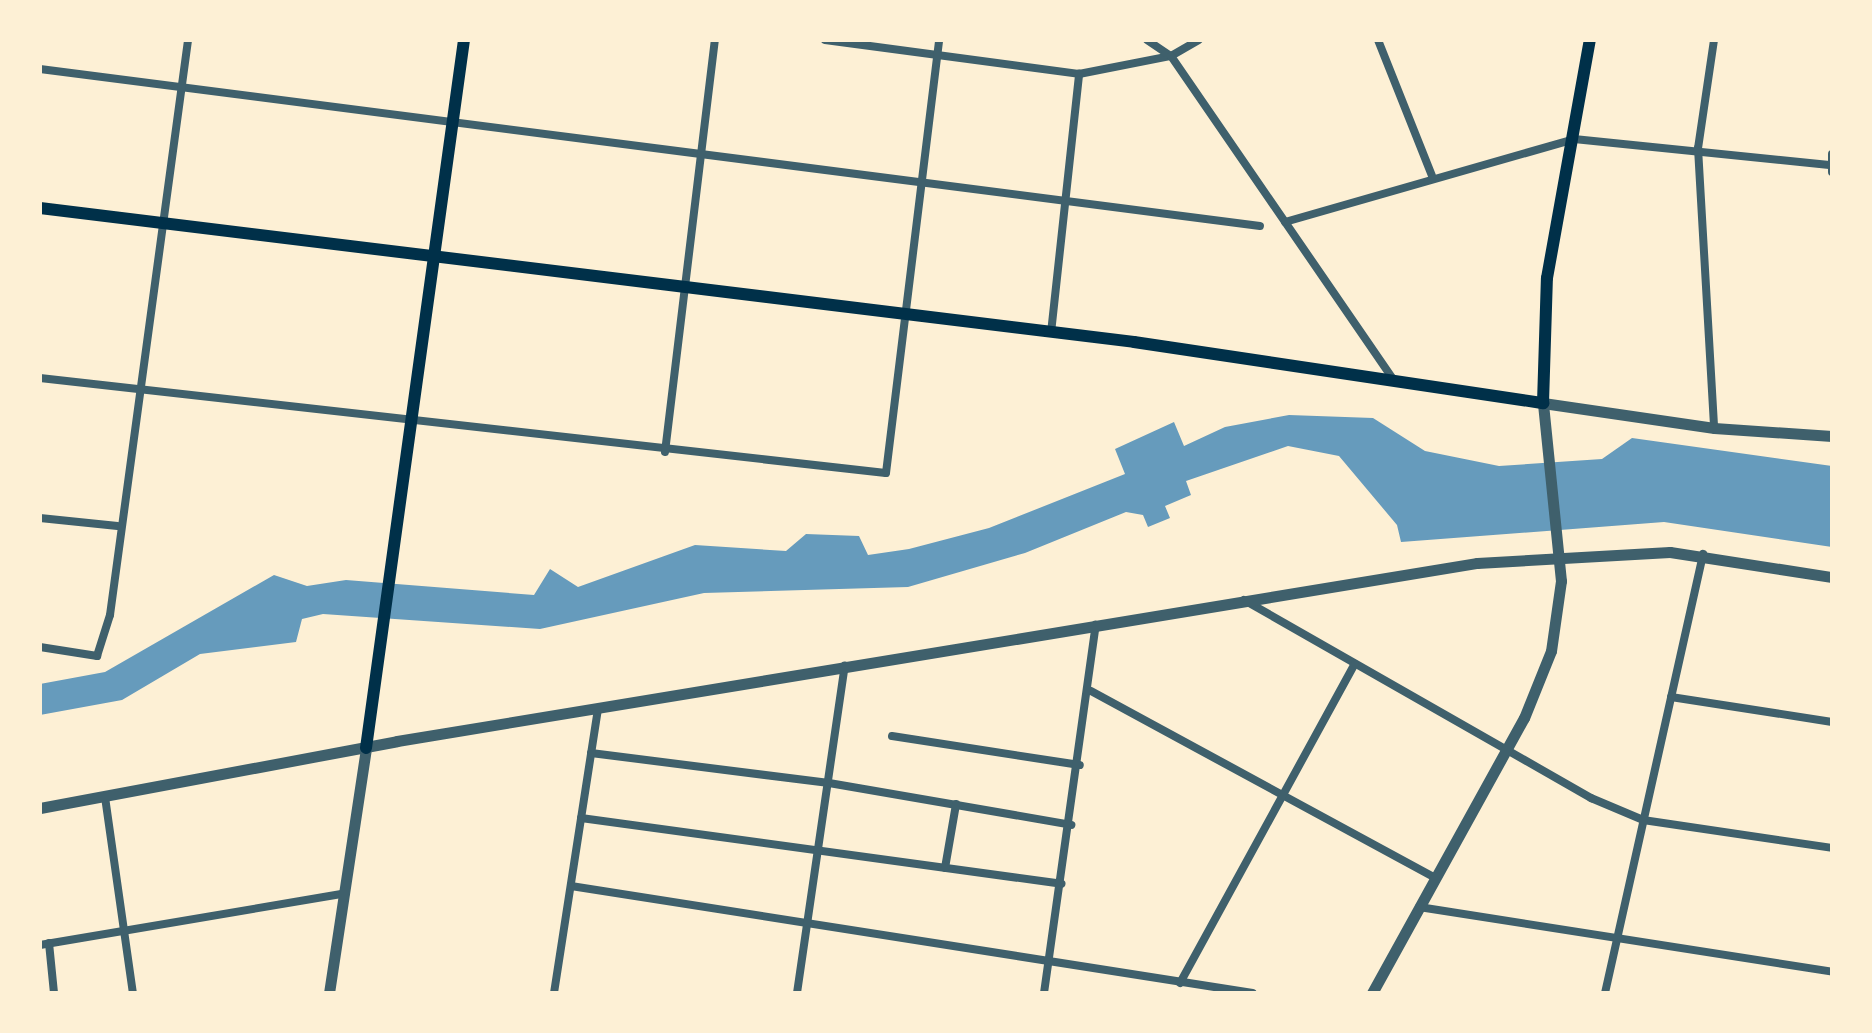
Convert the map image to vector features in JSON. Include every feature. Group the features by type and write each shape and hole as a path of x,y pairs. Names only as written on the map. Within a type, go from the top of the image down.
{"main road":[{"path":"366,748 410,460 464,40"},
{"path":"40,208 436,256 681,290 1051,333 1397,385 1543,403 1547,278 1590,40"}],"street":[{"path":"40,647 97,656 110,615 136,389 159,222 183,91 188,40"},
{"path":"665,452 681,290 715,40"},
{"path":"825,40 1079,74 1171,56 1199,40"},
{"path":"40,378 665,452 886,473 918,184 939,40"},
{"path":"1147,40 1171,56 1397,385"},
{"path":"1378,40 1432,176"},
{"path":"1714,40 1698,148 1714,428"},
{"path":"40,69 183,91 452,122 1067,204 1260,226"},
{"path":"1051,333 1079,74"},
{"path":"1285,222 1432,176 1574,139 1698,148 1832,164"},
{"path":"1832,154 1832,172"},
{"path":"1372,993 1507,747 1551,651 1560,555 1543,403 1714,428 1832,436"},
{"path":"40,518 118,526"},
{"path":"1605,993 1703,554"},
{"path":"40,808 845,665 1242,599 1560,555 1703,554 1832,577"},
{"path":"1242,599 1507,747 1591,798 1643,820 1832,848"},
{"path":"1044,993 1091,691 1096,625"},
{"path":"1180,983 1355,664"},
{"path":"797,993 845,665"},
{"path":"1091,691 1435,878"},
{"path":"1671,697 1832,722"},
{"path":"554,993 598,708"},
{"path":"892,736 1080,765"},
{"path":"329,993 366,748"},
{"path":"591,753 829,783 1071,825"},
{"path":"105,797 133,993"},
{"path":"945,868 956,804"},
{"path":"581,818 1061,884"},
{"path":"571,886 1253,993"},
{"path":"54,993 44,944 346,893"},
{"path":"1419,907 1832,972"}],"water":[{"path":"1289,415 1373,418 1425,451 1499,466 1602,459 1632,438 1832,466 1832,547 1664,522 1401,542 1397,525 1339,456 1288,446 1186,481 1191,495 1165,506 1170,518 1148,527 1143,515 1126,512 1025,553 908,587 704,593 540,629 323,614 302,619 296,642 200,654 122,700 40,715 40,684 105,672 274,575 307,586 346,580 534,595 550,569 578,587 695,545 786,551 806,534 859,536 868,555 909,549 989,528 1125,474 1115,449 1174,422 1184,446 1225,427"}]}
